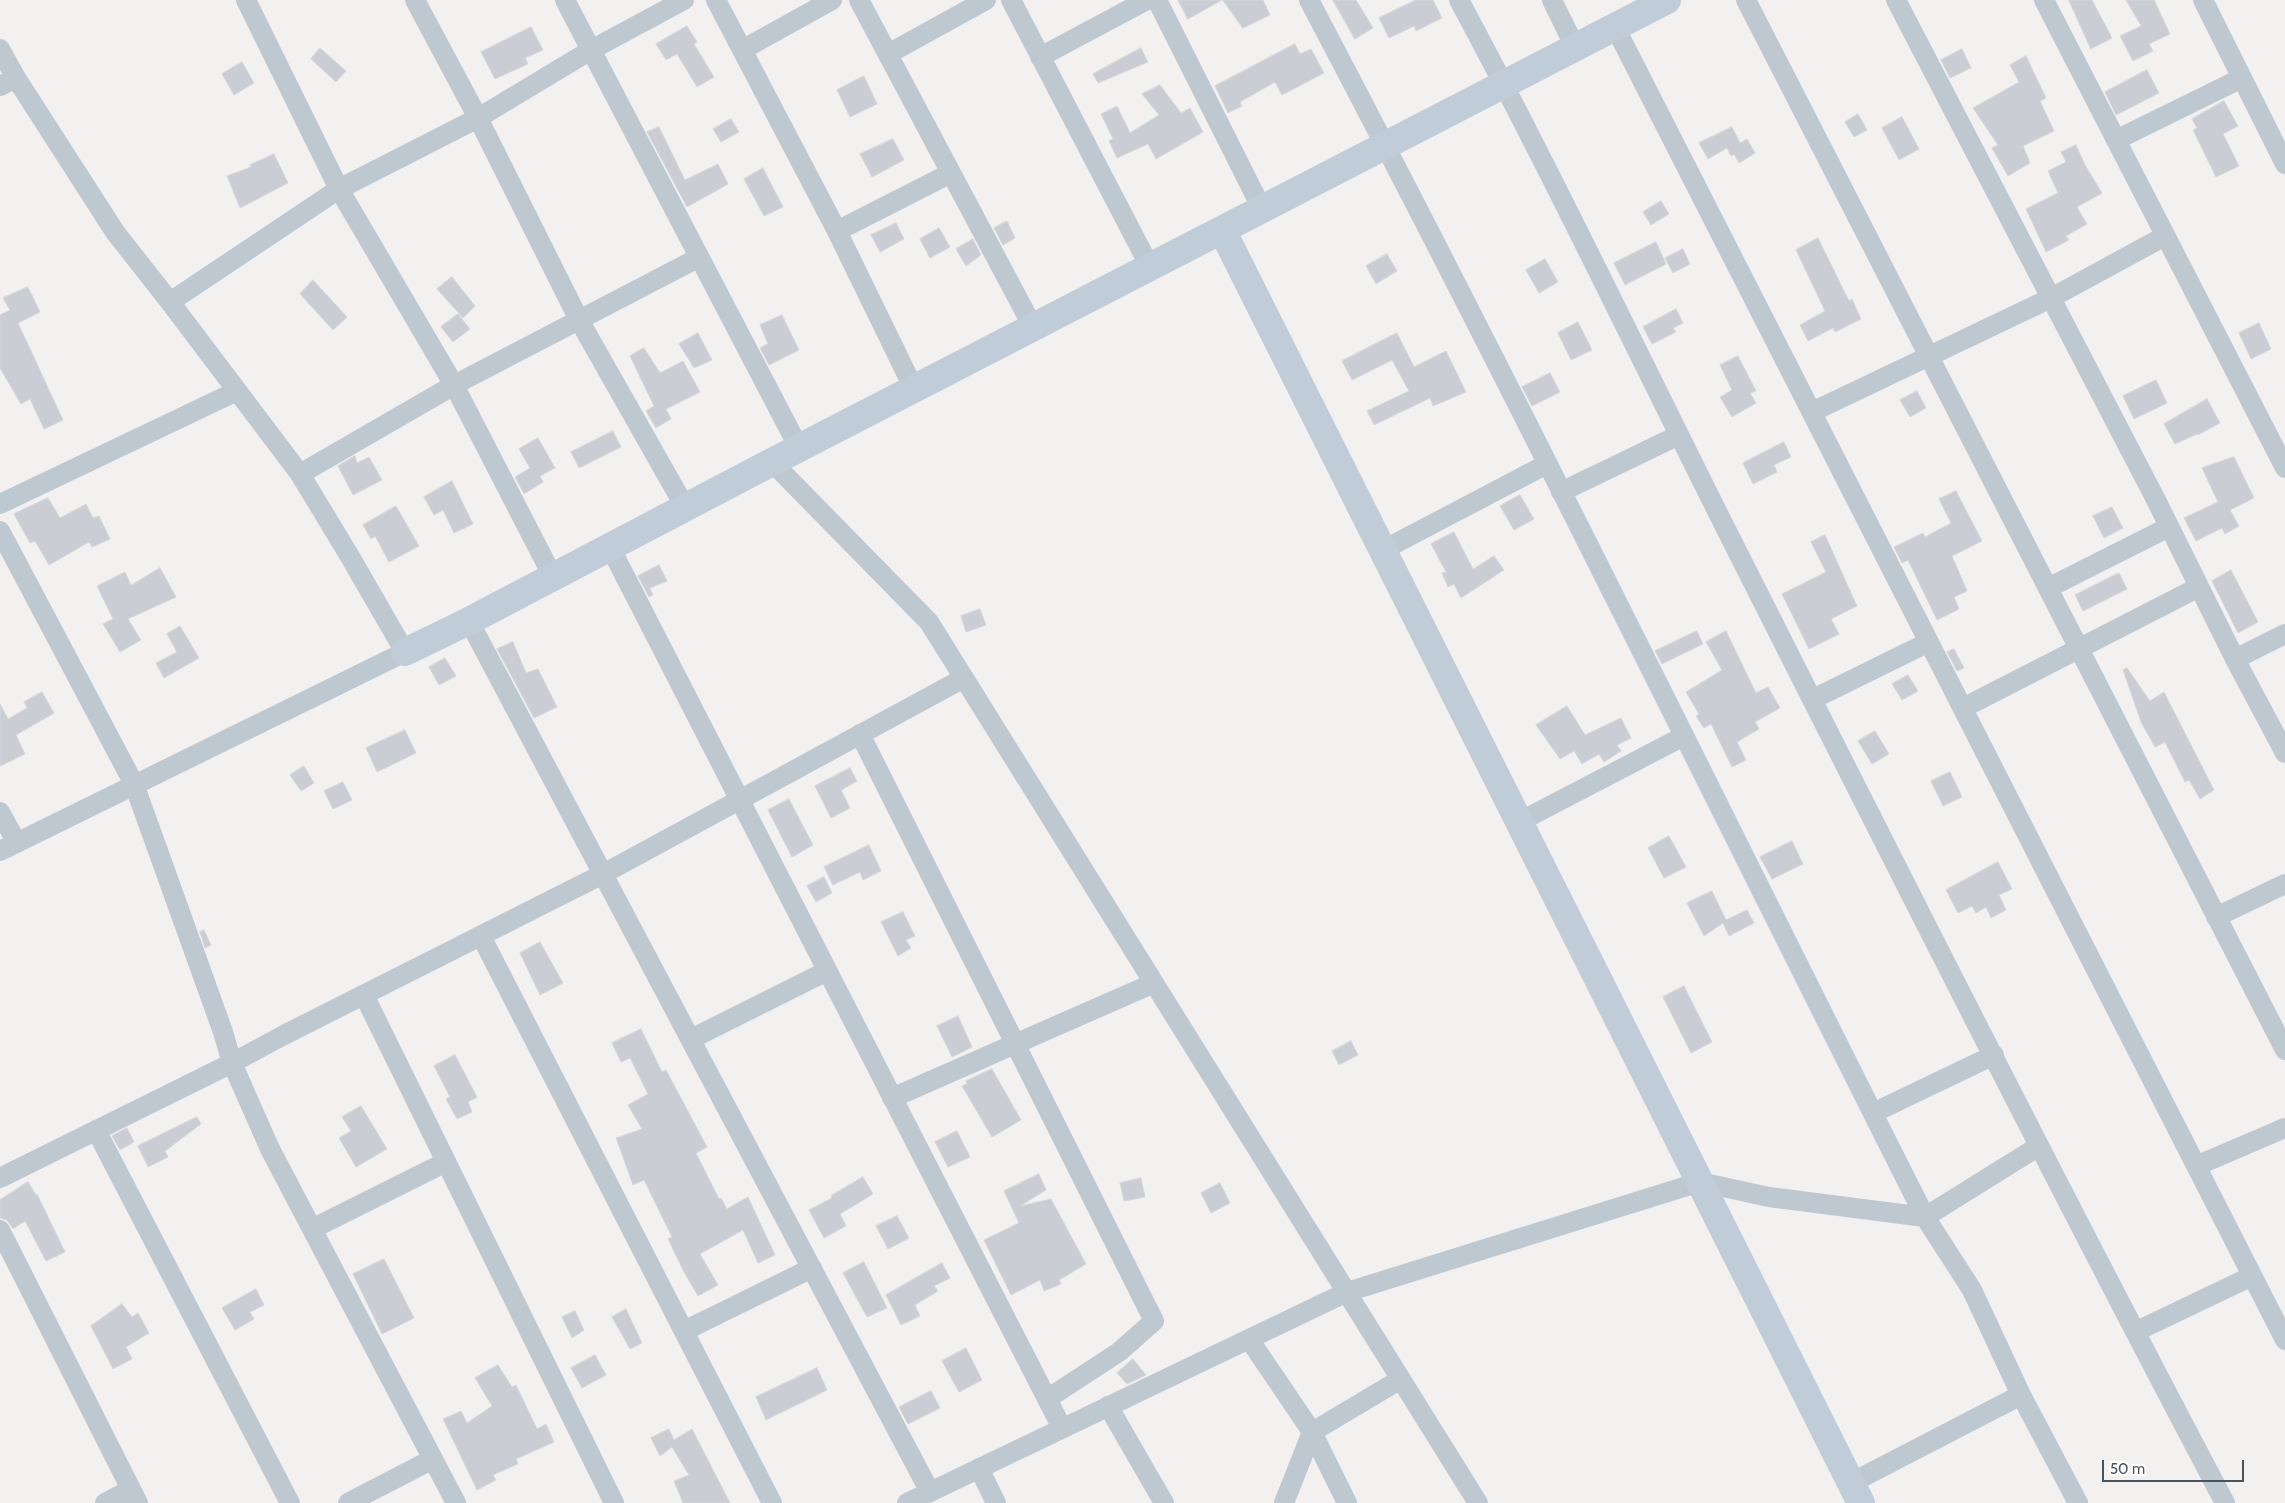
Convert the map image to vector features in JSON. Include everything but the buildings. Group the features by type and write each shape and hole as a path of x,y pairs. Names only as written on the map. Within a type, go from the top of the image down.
{"street":[{"path":"246,0 339,189 454,385 552,575"},
{"path":"415,0 478,118 579,320 686,507"},
{"path":"564,0 799,448"},
{"path":"170,302 339,189 478,118 591,50 684,0"},
{"path":"716,0 837,231 914,389"},
{"path":"742,50 832,0"},
{"path":"859,0 1033,327"},
{"path":"888,54 986,0"},
{"path":"1011,0 1150,267"},
{"path":"1040,57 1147,0"},
{"path":"1157,0 1262,209"},
{"path":"1309,0 1547,464 1925,1217 1972,1290 2021,1395 2078,1503"},
{"path":"1459,0 1504,84 1679,435 2039,1146 2225,1503"},
{"path":"1552,0 1575,47"},
{"path":"0,812 9,847 469,621 552,575 610,547 1667,0"},
{"path":"1746,0 2285,1050"},
{"path":"1896,0 2285,753"},
{"path":"2044,0 2285,468"},
{"path":"2203,0 2242,78 2278,133 2285,164"},
{"path":"1615,27 2285,1340"},
{"path":"0,48 8,82 115,232 300,474 405,652"},
{"path":"2116,140 2242,78"},
{"path":"837,231 951,173"},
{"path":"1222,230 1856,1493 2021,1395"},
{"path":"1812,412 2051,298 2165,236"},
{"path":"300,474 454,385 698,258"},
{"path":"0,504 237,392"},
{"path":"1561,492 1679,435"},
{"path":"772,462 930,622 1478,1503"},
{"path":"1382,550 1547,464"},
{"path":"2048,588 2169,527"},
{"path":"0,531 134,784 223,1032 232,1063 270,1149 456,1503"},
{"path":"610,547 1062,1428"},
{"path":"1962,708 2199,587"},
{"path":"469,621 930,1492"},
{"path":"2235,659 2285,634"},
{"path":"1813,699 1929,642"},
{"path":"0,1178 232,1063 603,874 964,678"},
{"path":"860,734 1154,1321 1119,1352 1047,1399"},
{"path":"1519,822 1684,736"},
{"path":"2216,916 2285,884"},
{"path":"481,936 772,1503"},
{"path":"691,1039 827,971"},
{"path":"892,1098 1154,982"},
{"path":"364,995 614,1503"},
{"path":"1872,1113 1994,1055"},
{"path":"2196,1166 2285,1128"},
{"path":"96,1130 290,1503"},
{"path":"907,1503 1346,1292 1700,1182 1769,1197 1925,1217 2039,1146"},
{"path":"312,1228 446,1162"},
{"path":"0,1230 134,1496 105,1503"},
{"path":"684,1331 812,1268"},
{"path":"2135,1332 2252,1276"},
{"path":"1249,1338 1312,1432 1347,1503"},
{"path":"1284,1503 1312,1432 1401,1379"},
{"path":"1108,1406 1164,1503"},
{"path":"348,1503 433,1459"},
{"path":"979,1468 996,1503"}]}
